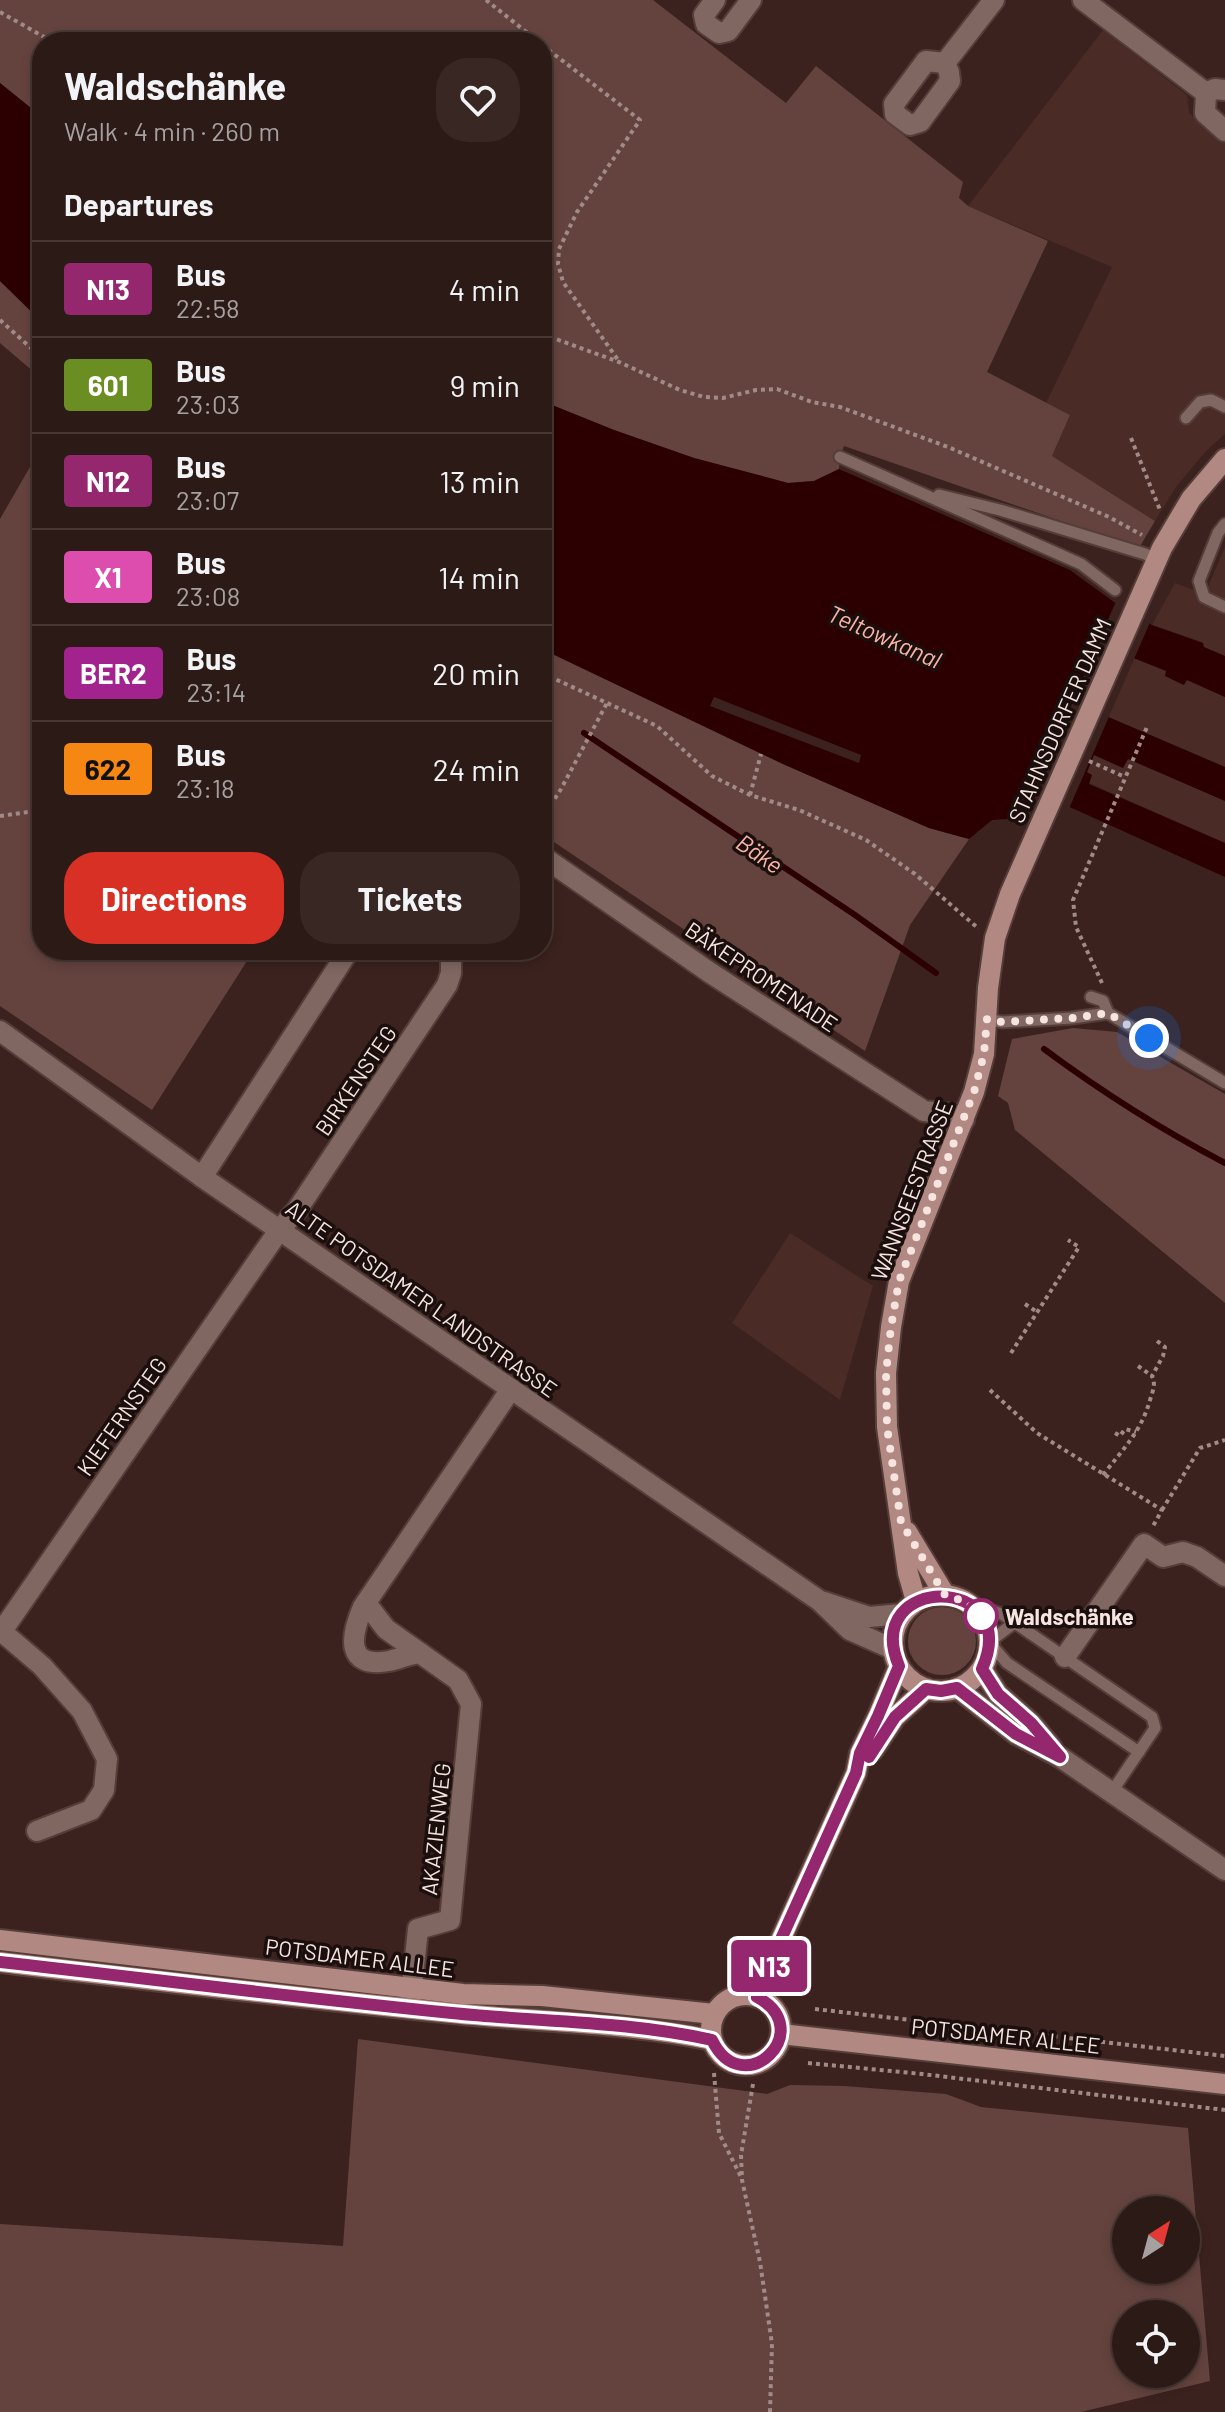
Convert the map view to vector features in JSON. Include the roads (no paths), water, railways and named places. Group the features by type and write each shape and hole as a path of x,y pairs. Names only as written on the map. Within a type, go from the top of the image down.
{"street":[{"path":"715,0 704,15 706,24 719,33 728,31 751,0"},
{"path":"945,63 994,0"},
{"path":"1083,0 1215,92 1205,113 1225,131"},
{"name":"STAHNSDORFER DAMM","path":"987,1019 995,938 1010,894 1141,593 1175,523 1225,459"},
{"name":"BÄKEPROMENADE","path":"552,863 709,972 924,1111 952,1114 964,1120"},
{"path":"202,1177 343,960"},
{"name":"BIRKENSTEG","path":"280,1229 297,1210 447,985 451,960"},
{"name":"WANNSEESTRASSE","path":"909,1607 908,1573 887,1427 886,1373 891,1327 899,1281 974,1092 984,1054 987,1019"},
{"name":"ALTE POTSDAMER LANDSTRASSE","path":"0,1031 202,1177 820,1601 850,1630 896,1658"},
{"name":"KIEFERNSTEG","path":"1,1630 280,1229"},
{"path":"420,1653 406,1654 390,1661 370,1662 356,1652 352,1640 357,1623 366,1603 511,1389"},
{"name":"WANNSEESTRASSE","path":"901,1522 945,1595"},
{"path":"1065,1657 1144,1544 1163,1557 1183,1552 1197,1557 1225,1576"},
{"path":"856,1773 860,1753 878,1716 896,1658 893,1637 909,1607 930,1596 959,1598 981,1615 987,1628 989,1642 982,1669 971,1681 957,1688 941,1691 915,1684 896,1658"},
{"name":"ALTE POTSDAMER LANDSTRASSE","path":"820,1601 869,1617 909,1607"},
{"name":"AKAZIENWEG","path":"366,1603 386,1629 458,1680 471,1704 450,1920 418,1929 411,1998"},
{"path":"1,1630 42,1666 82,1711 107,1759 104,1790 91,1810 37,1831"},
{"path":"982,1669 998,1694 1031,1723 1060,1757"},
{"path":"957,1688 1016,1734 1060,1757 1225,1870"},
{"path":"757,1997 856,1773 895,1717 926,1689"},
{"name":"POTSDAMER ALLEE","path":"0,1940 712,2040"},
{"name":"POTSDAMER ALLEE","path":"0,1962 411,1998 463,1994 542,1996 714,2014"},
{"path":"737,1996 757,1997 776,2011 781,2034 778,2046 760,2062 749,2066 737,2065 717,2051 712,2040 711,2022 714,2014 728,2000 737,1996"},
{"name":"POTSDAMER ALLEE","path":"781,2034 1225,2084"}],"lane":[{"path":"1186,418 1200,402 1211,400 1225,407"},
{"path":"840,457 1081,564 1115,590"},
{"path":"908,487 1000,510 1157,560"},
{"path":"1225,524 1218,533 1199,581 1204,597 1225,607"},
{"path":"1091,997 1103,1001 1108,1013 1225,1083"},
{"path":"987,1019 1014,1021 1108,1013"},
{"path":"971,1605 1002,1614 1152,1717 1155,1728 1111,1793"},
{"path":"1014,1623 989,1642 1007,1663 1139,1752"},
{"path":"982,1669 1007,1663"}],"water":[{"path":"0,83 32,109 32,312 0,281"},
{"name":"Teltowkanal","path":"552,405 694,458 788,483 814,481 839,469 1070,570 1152,625 1203,643 1204,647 1225,656 1225,697 1187,680 1184,685 1165,676 1166,671 1131,657 1106,716 1225,767 1225,801 1128,759 1123,768 1094,755 1087,772 1092,775 1089,784 1225,843 1225,877 1023,786 1007,819 992,820 969,839 929,828 783,764 552,654"}],"waterway":[{"name":"Bäke","path":"584,733 936,973"},
{"name":"Bäke","path":"1044,1049 1133,1110 1225,1163"}],"place":[{"name":"Waldschänke","path":"981,1616"}]}
